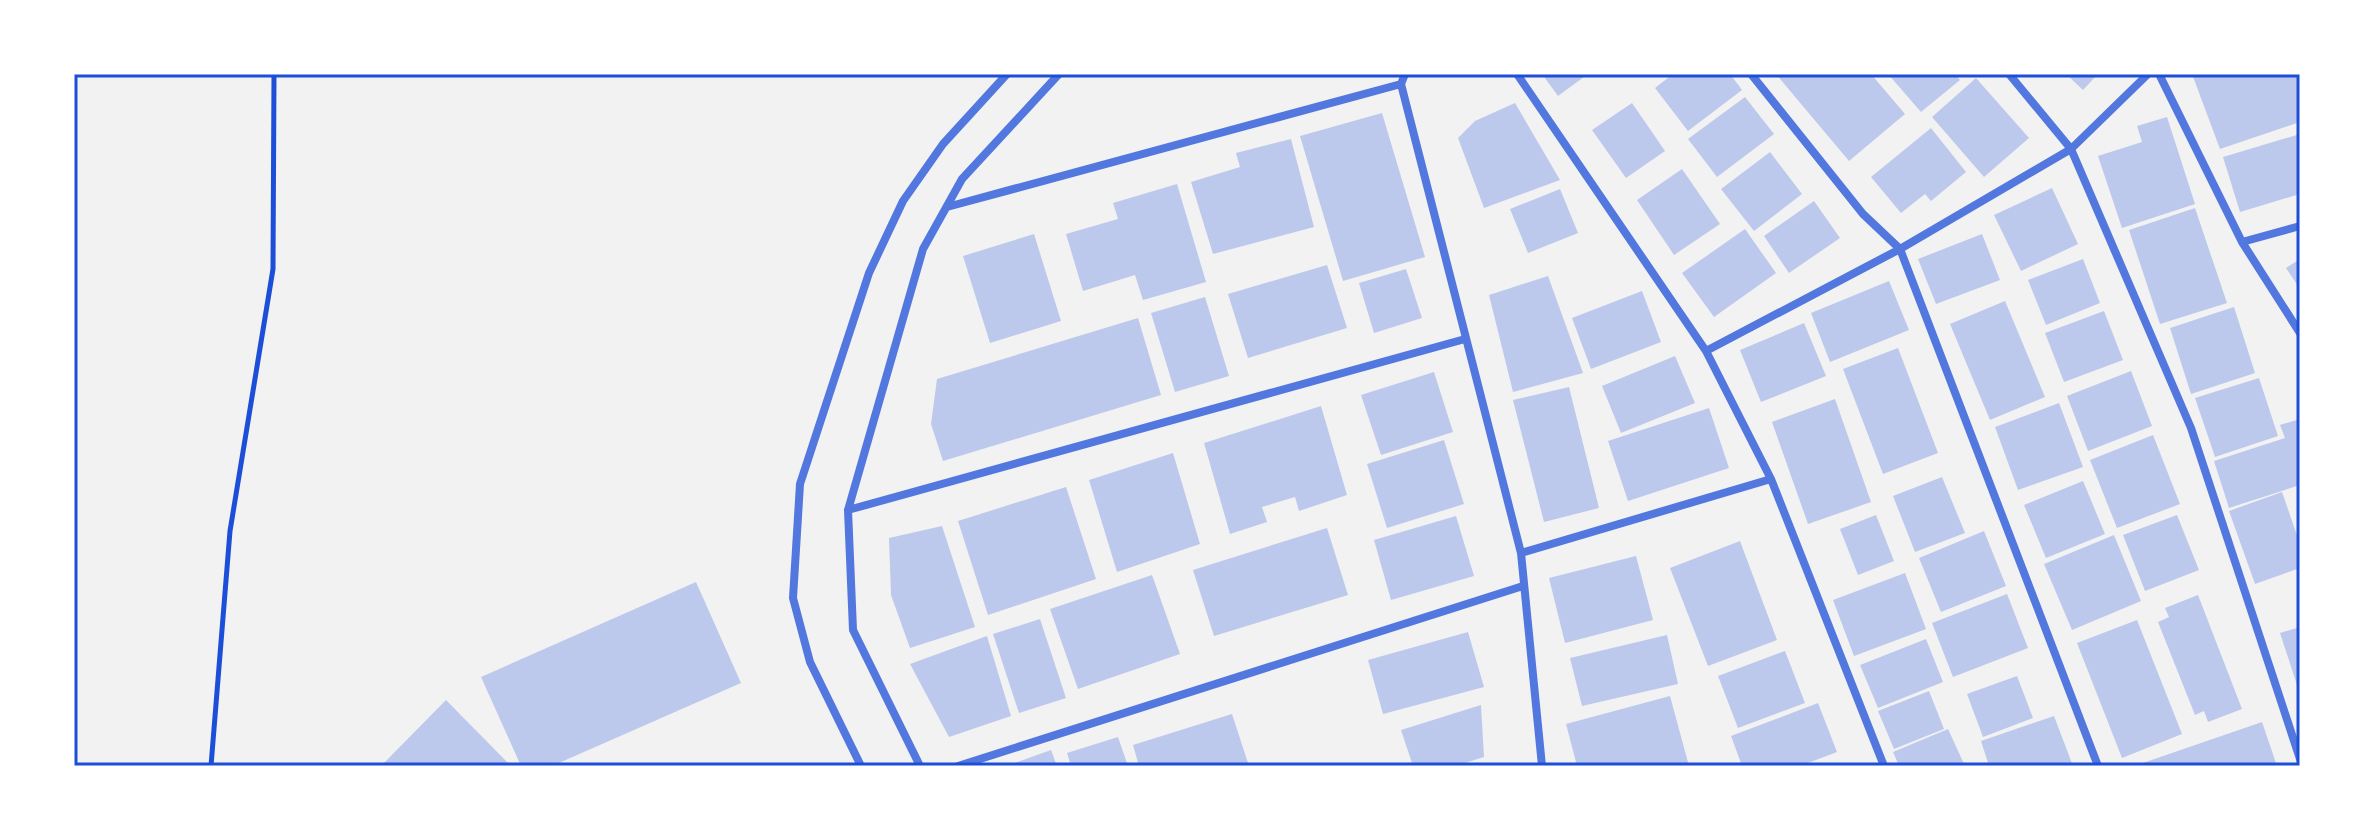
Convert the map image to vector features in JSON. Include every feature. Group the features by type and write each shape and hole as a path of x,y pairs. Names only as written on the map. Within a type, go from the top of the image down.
{"street":[{"path":"861,766 810,662 793,598 800,484 869,273 903,201 943,144 1007,74"},
{"path":"920,766 853,630 848,510 923,249 962,179 1059,74"},
{"path":"1405,74 1401,84 1521,553 1542,766"},
{"path":"1517,74 1706,351 1771,479 1884,766"},
{"path":"1751,74 1863,214 1900,249 2098,766"},
{"path":"2009,74 2071,149 2191,428 2300,759"},
{"path":"1706,351 1900,249 2071,149 2148,74"},
{"path":"2159,74 2242,242 2300,333"},
{"path":"947,207 1401,84"},
{"path":"2242,242 2300,226"},
{"path":"848,510 1465,339"},
{"path":"1521,553 1771,479"},
{"path":"958,766 1523,586"}],"path":[{"path":"211,766 230,531 273,269 274,74"}],"building":[{"path":"1542,74 1588,74 1558,96"},
{"path":"1673,74 1730,74 1742,90 1688,131 1655,88"},
{"path":"1776,74 1871,74 1905,114 1849,161"},
{"path":"1888,74 1955,74 1960,80 1921,112"},
{"path":"2066,74 2098,74 2083,90"},
{"path":"2192,74 2300,74 2300,122 2220,149"},
{"path":"1976,78 2029,138 1984,177 1932,117"},
{"path":"1745,97 1774,134 1717,177 1688,139"},
{"path":"1515,103 1560,180 1484,208 1458,138 1475,121"},
{"path":"1632,103 1665,151 1626,178 1592,130"},
{"path":"1382,113 1425,257 1343,281 1300,136"},
{"path":"2167,117 2195,204 2122,228 2098,156 2142,142 2137,126"},
{"path":"1931,128 1966,172 1931,201 1925,194 1901,213 1871,177"},
{"path":"2300,134 2300,194 2240,212 2223,157"},
{"path":"1291,139 1314,227 1213,254 1191,182 1240,167 1236,153"},
{"path":"1770,152 1802,194 1754,231 1721,189"},
{"path":"1682,169 1720,224 1674,255 1637,200"},
{"path":"1177,184 1206,282 1143,300 1135,275 1083,291 1066,234 1118,219 1113,203"},
{"path":"2052,188 2078,244 2021,271 1994,215"},
{"path":"1560,189 1578,233 1528,253 1510,209"},
{"path":"1814,201 1840,238 1789,273 1764,236"},
{"path":"2195,208 2227,303 2160,324 2129,230"},
{"path":"1745,229 1776,273 1714,317 1682,273"},
{"path":"1034,234 1061,321 990,343 963,256"},
{"path":"1982,234 2000,280 1936,304 1918,259"},
{"path":"2083,259 2100,303 2046,325 2028,280"},
{"path":"2300,259 2300,289 2286,268"},
{"path":"1327,265 1347,328 1248,358 1228,294"},
{"path":"1406,269 1422,318 1374,333 1359,283"},
{"path":"1548,276 1583,373 1513,392 1489,295"},
{"path":"1889,281 1909,330 1830,362 1811,313"},
{"path":"1642,291 1661,342 1591,369 1572,318"},
{"path":"1205,297 1229,376 1175,392 1151,313"},
{"path":"2005,301 2045,397 1990,420 1950,324"},
{"path":"2234,307 2255,373 2191,394 2170,328"},
{"path":"2104,311 2123,360 2064,382 2045,333"},
{"path":"1138,318 1161,395 943,461 931,424 937,379"},
{"path":"1804,323 1826,376 1761,402 1740,350"},
{"path":"1898,348 1938,453 1883,474 1843,369"},
{"path":"1675,356 1695,403 1621,433 1602,386"},
{"path":"2131,371 2152,426 2088,451 2067,396"},
{"path":"1434,372 1453,432 1381,455 1361,395"},
{"path":"2259,378 2278,436 2215,457 2195,398"},
{"path":"1569,387 1599,508 1544,522 1513,400"},
{"path":"1835,399 1871,502 1808,524 1772,422"},
{"path":"2059,403 2083,467 2018,490 1995,427"},
{"path":"1321,406 1347,495 1299,511 1295,497 1262,507 1267,522 1230,534 1204,443"},
{"path":"1709,408 1729,468 1628,501 1608,441"},
{"path":"2300,419 2300,485 2229,508 2214,461 2285,438 2280,425"},
{"path":"2153,435 2180,504 2117,528 2090,460"},
{"path":"1444,440 1464,504 1387,528 1367,464"},
{"path":"1173,453 1200,544 1117,572 1089,480"},
{"path":"1942,477 1965,533 1915,552 1893,496"},
{"path":"2083,481 2105,534 2046,558 2024,505"},
{"path":"1066,487 1096,579 988,615 958,521"},
{"path":"2282,492 2300,544 2300,568 2255,584 2229,511"},
{"path":"1876,515 1894,561 1858,575 1840,529"},
{"path":"2177,515 2199,570 2145,591 2123,535"},
{"path":"1456,516 1474,576 1391,600 1374,540"},
{"path":"942,526 975,627 910,648 891,595 889,538"},
{"path":"1327,528 1348,595 1214,636 1193,570"},
{"path":"1984,531 2006,586 1941,612 1919,558"},
{"path":"2114,535 2141,601 2072,630 2044,564"},
{"path":"1740,541 1777,640 1708,666 1670,568"},
{"path":"1636,556 1653,620 1565,643 1549,578"},
{"path":"1905,573 1926,629 1854,656 1833,600"},
{"path":"1152,575 1180,654 1078,689 1050,609"},
{"path":"696,582 741,683 552,766 521,766 481,677"},
{"path":"2007,594 2028,648 1953,677 1932,623"},
{"path":"2198,595 2242,709 2208,722 2204,711 2195,715 2158,622 2169,617 2165,608"},
{"path":"1040,619 1066,698 1019,713 993,634"},
{"path":"2137,620 2182,734 2122,758 2077,643"},
{"path":"2300,627 2300,687 2298,688 2280,633"},
{"path":"1468,632 1484,687 1383,714 1368,660"},
{"path":"1667,635 1678,684 1582,706 1570,658"},
{"path":"987,636 1011,716 949,737 910,664"},
{"path":"1926,639 1943,682 1878,708 1860,665"},
{"path":"1785,651 1805,703 1738,728 1718,676"},
{"path":"2017,676 2033,718 1983,737 1967,694"},
{"path":"1929,691 1944,729 1894,749 1878,711"},
{"path":"1670,696 1689,766 1577,766 1566,724"},
{"path":"446,700 511,766 381,766"},
{"path":"1818,703 1837,752 1800,766 1742,766 1731,736"},
{"path":"1481,705 1484,757 1455,766 1413,766 1401,730"},
{"path":"1232,714 1249,766 1139,766 1133,745"},
{"path":"2054,716 2073,766 1989,766 1981,741"},
{"path":"2262,722 2277,766 2137,766 2137,765"},
{"path":"1948,729 1965,766 1899,766 1893,752"},
{"path":"1118,737 1128,766 1071,766 1067,753"},
{"path":"1051,750 1057,766 1006,766"}]}
